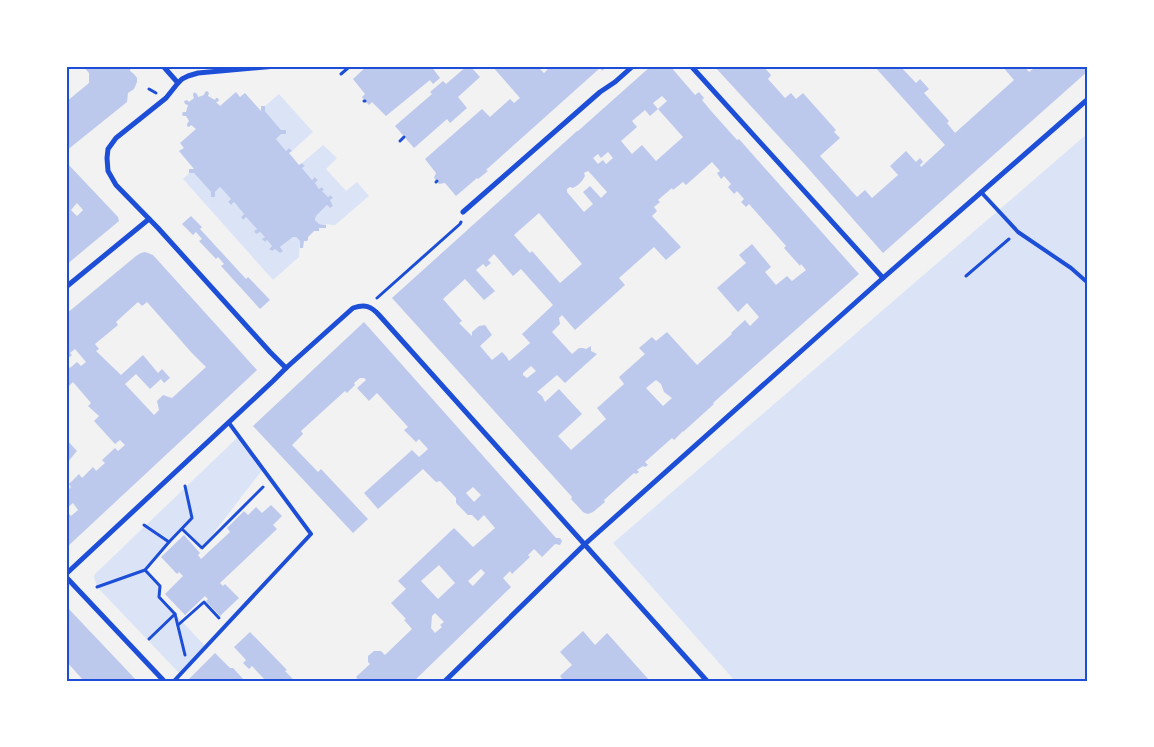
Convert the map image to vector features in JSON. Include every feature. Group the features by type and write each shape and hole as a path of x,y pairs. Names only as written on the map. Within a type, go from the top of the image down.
{"street":[{"path":"163,66 178,83"},
{"path":"276,66 198,73 188,76 178,83 166,98 116,138 108,149 107,166 116,185 286,368"},
{"path":"463,212 600,92 633,66"},
{"path":"691,66 883,278"},
{"path":"445,681 585,544 883,278 1088,99"},
{"path":"66,288 149,219"},
{"path":"164,681 66,576 286,368 353,308 362,306 373,308 706,681"}],"lane":[{"path":"981,192 1018,232 1071,268 1088,283"},
{"path":"174,681 311,534 228,423"}],"path":[{"path":"341,74 348,68"},
{"path":"400,141 404,137"},
{"path":"367,307 460,224 463,212"},
{"path":"966,276 1018,232"},
{"path":"182,529 202,548 271,480"},
{"path":"97,587 145,570 192,518 186,486"},
{"path":"144,525 169,542"},
{"path":"145,570 160,586 159,597 175,614 188,667"},
{"path":"178,625 204,602 226,626"},
{"path":"149,639 175,614"}],"shaded area":[{"path":"279,94 313,132 292,151 286,151 276,139 281,134 286,134 286,130 281,130 265,111 265,106"},
{"path":"1088,133 1088,681 735,681 613,543"},
{"path":"323,145 337,158 326,169 346,191 357,182 369,196 335,225 319,224 315,220 316,216 327,205 330,208 333,206 330,200 333,197 331,195 328,197 322,191 324,189 322,187 319,189 315,183 318,180 316,177 312,180 302,168 305,166 302,163"},
{"path":"189,173 194,173 211,192 211,197 215,197 215,192 220,187 231,199 228,203 231,205 234,202 244,214 241,217 243,220 246,217 257,229 254,231 256,234 260,232 265,237 263,239 264,242 267,240 272,246 269,249 271,251 275,249 280,252 283,250 280,247 293,237 296,237 300,241 299,257 273,280 183,179"},
{"path":"239,436 263,469 202,548 182,529 145,570 160,586 159,597 206,647 181,675 97,587 94,577"}],"building":[{"path":"83,66 131,66 130,71 137,78 137,82 134,89 128,93 127,102 66,151 66,102 89,83 89,73"},
{"path":"367,66 431,66 440,78 433,84 430,80 386,116 372,102 369,105 365,101 362,97 365,94 353,79"},
{"path":"467,66 470,66 480,77 458,97 467,108 450,123 447,119 414,148 395,126 432,94 430,92 443,81 446,84"},
{"path":"492,66 537,66 544,73 551,66 608,66 602,71 600,68 486,170 488,171 456,196 445,183 439,184 434,178 436,173 425,159 482,109 490,117 510,99 514,103 520,98"},
{"path":"651,66 670,66 695,95 699,92 704,98 702,100 712,112 737,140 739,139 859,274 723,394 674,440 672,438 645,462 648,465 637,470 639,472 634,473 604,500 605,502 588,514 583,512 571,499 572,497 392,298","holes":["662,96 667,101 658,109 653,103","658,109 683,137 656,161 642,145 632,154 621,141 637,127 632,121 645,110 650,116","608,152 613,158 606,164 603,160 598,164 593,158 598,154 601,158","712,162 720,171 717,173 721,179 724,176 731,184 728,187 734,194 737,191 744,199 741,202 746,207 749,204 786,246 784,248 806,270 792,281 787,276 776,285 765,272 771,267 752,244 739,255 746,263 717,288 738,312 747,303 759,317 750,326 745,320 697,365 667,332 656,341 652,337 639,348 645,354 619,377 624,384 597,408 606,419 571,450 558,436 582,414 559,389 545,402 537,392 557,375 565,383 597,354 591,351 591,346 586,349 579,348 572,354 552,332 560,324 559,318 562,315 575,330 625,285 619,278 654,247 666,260 681,247 652,216 657,211 654,207 660,202 658,200 672,188 673,190 683,182 686,185","588,171 607,192 601,198 590,186 583,192 593,204 584,212 567,192 567,189 578,185 585,176 584,173","539,213 582,264 560,283 532,251 530,253 514,235","494,254 513,276 521,269 553,305 522,334 530,343 509,361 502,352 492,360 480,346 492,335 485,325 479,326 472,332 472,336 459,323 462,321 443,299 465,279 484,300 495,291 476,270 483,264 486,267 491,263 488,260","531,366 536,371 527,378 523,373","656,380 661,384 664,392 672,398 663,406 646,388"]},
{"path":"714,66 756,66 758,69 763,66 771,75 768,79 785,98 791,93 796,99 803,93 836,130 834,132 840,138 820,156 857,197 865,190 872,198 898,175 890,166 906,151 916,162 920,158 923,162 920,165 921,167 945,145 874,66 900,66 916,83 920,79 929,89 924,93 949,121 947,123 955,133 1014,80 1002,66 1024,66 1029,72 1033,69 1031,66 1088,66 1088,71 883,253"},
{"path":"207,91 209,93 208,96 215,100 218,98 219,101 216,102 220,106 236,92 240,97 245,93 261,111 261,106 265,106 265,111 281,130 286,130 286,134 281,134 276,139 286,151 289,148 292,151 289,153 299,165 302,163 305,166 302,168 312,180 315,177 318,180 315,183 319,189 322,187 324,190 322,191 328,197 331,195 333,198 330,200 333,206 330,208 327,205 316,216 315,220 319,224 326,225 326,228 319,228 319,231 314,231 307,241 304,241 303,248 300,248 300,241 293,237 280,247 283,251 280,253 275,249 272,251 269,249 272,246 267,240 265,242 262,239 265,237 260,232 256,234 254,231 257,229 246,217 243,220 241,217 244,214 234,202 231,205 228,202 231,199 220,187 215,192 215,197 211,197 211,192 194,173 189,173 189,169 194,169 179,151 184,148 180,143 196,129 191,125 187,126 189,121 182,114 186,112 188,105 184,101 187,100 189,102 194,98 194,92 198,97 204,95"},
{"path":"66,162 118,217 119,221 66,265","holes":["77,203 83,210 77,216 71,210"]},
{"path":"191,216 202,227 200,229 246,279 248,277 270,300 260,309 221,266 224,264 218,257 216,259 199,241 202,239 196,232 193,235 182,224"},
{"path":"145,252 153,255 257,370 66,548 66,511 71,516 78,510 73,503 66,509 66,492 71,487 69,484 79,474 82,478 93,467 96,471 105,463 102,460 115,448 118,451 125,445 120,440 115,444 94,421 99,416 88,406 91,403 73,382 69,386 66,382 66,364 70,368 77,362 81,366 86,362 75,349 66,360 66,314 141,253","holes":["138,302 142,306 147,302 206,367 172,398 163,395 157,401 159,410 154,415 125,384 136,374 150,389 161,379 164,383 170,378 162,369 158,373 143,355 121,375 96,351 99,349 95,344 118,325 116,322"]},
{"path":"364,322 556,538 560,538 562,541 560,545 555,544 542,557 534,549 528,555 530,557 512,574 510,571 503,578 511,587 414,681 359,681 356,677 370,664 368,656 374,651 381,651 385,655 412,629 404,620 406,619 391,603 406,589 398,581 454,528 473,547 495,528 484,515 478,521 472,515 468,515 456,503 456,498 440,481 436,482 423,469 378,509 364,493 412,450 419,457 428,449 419,439 416,442 404,430 408,427 377,393 369,401 357,388 366,380 364,378 360,378 354,383 355,385 347,393 345,391 301,431 303,434 292,445 318,472 321,469 368,519 353,533 253,426","holes":["473,487 481,495 474,502 466,493","439,565 455,583 438,599 421,581","481,569 485,573 473,586 468,581","435,613 444,622 440,625 442,627 435,633 431,628 432,616"]},
{"path":"66,439 77,451 66,464"},
{"path":"271,505 282,516 273,525 277,529 220,583 223,586 225,584 239,598 220,616 206,601 208,599 205,596 185,615 165,594 183,576 179,572 177,574 161,557 184,535 200,553 198,555 201,559 230,532 227,528 244,511 248,515 256,507 262,513"},
{"path":"66,606 137,681 84,681 66,661 66,635 69,633 66,631"},
{"path":"583,631 595,645 607,633 650,681 564,681 560,676 572,665 560,652"},
{"path":"250,632 287,670 285,671 295,681 266,681 252,666 249,669 243,663 246,660 234,647"},
{"path":"215,653 230,668 233,668 245,681 189,681"}]}
